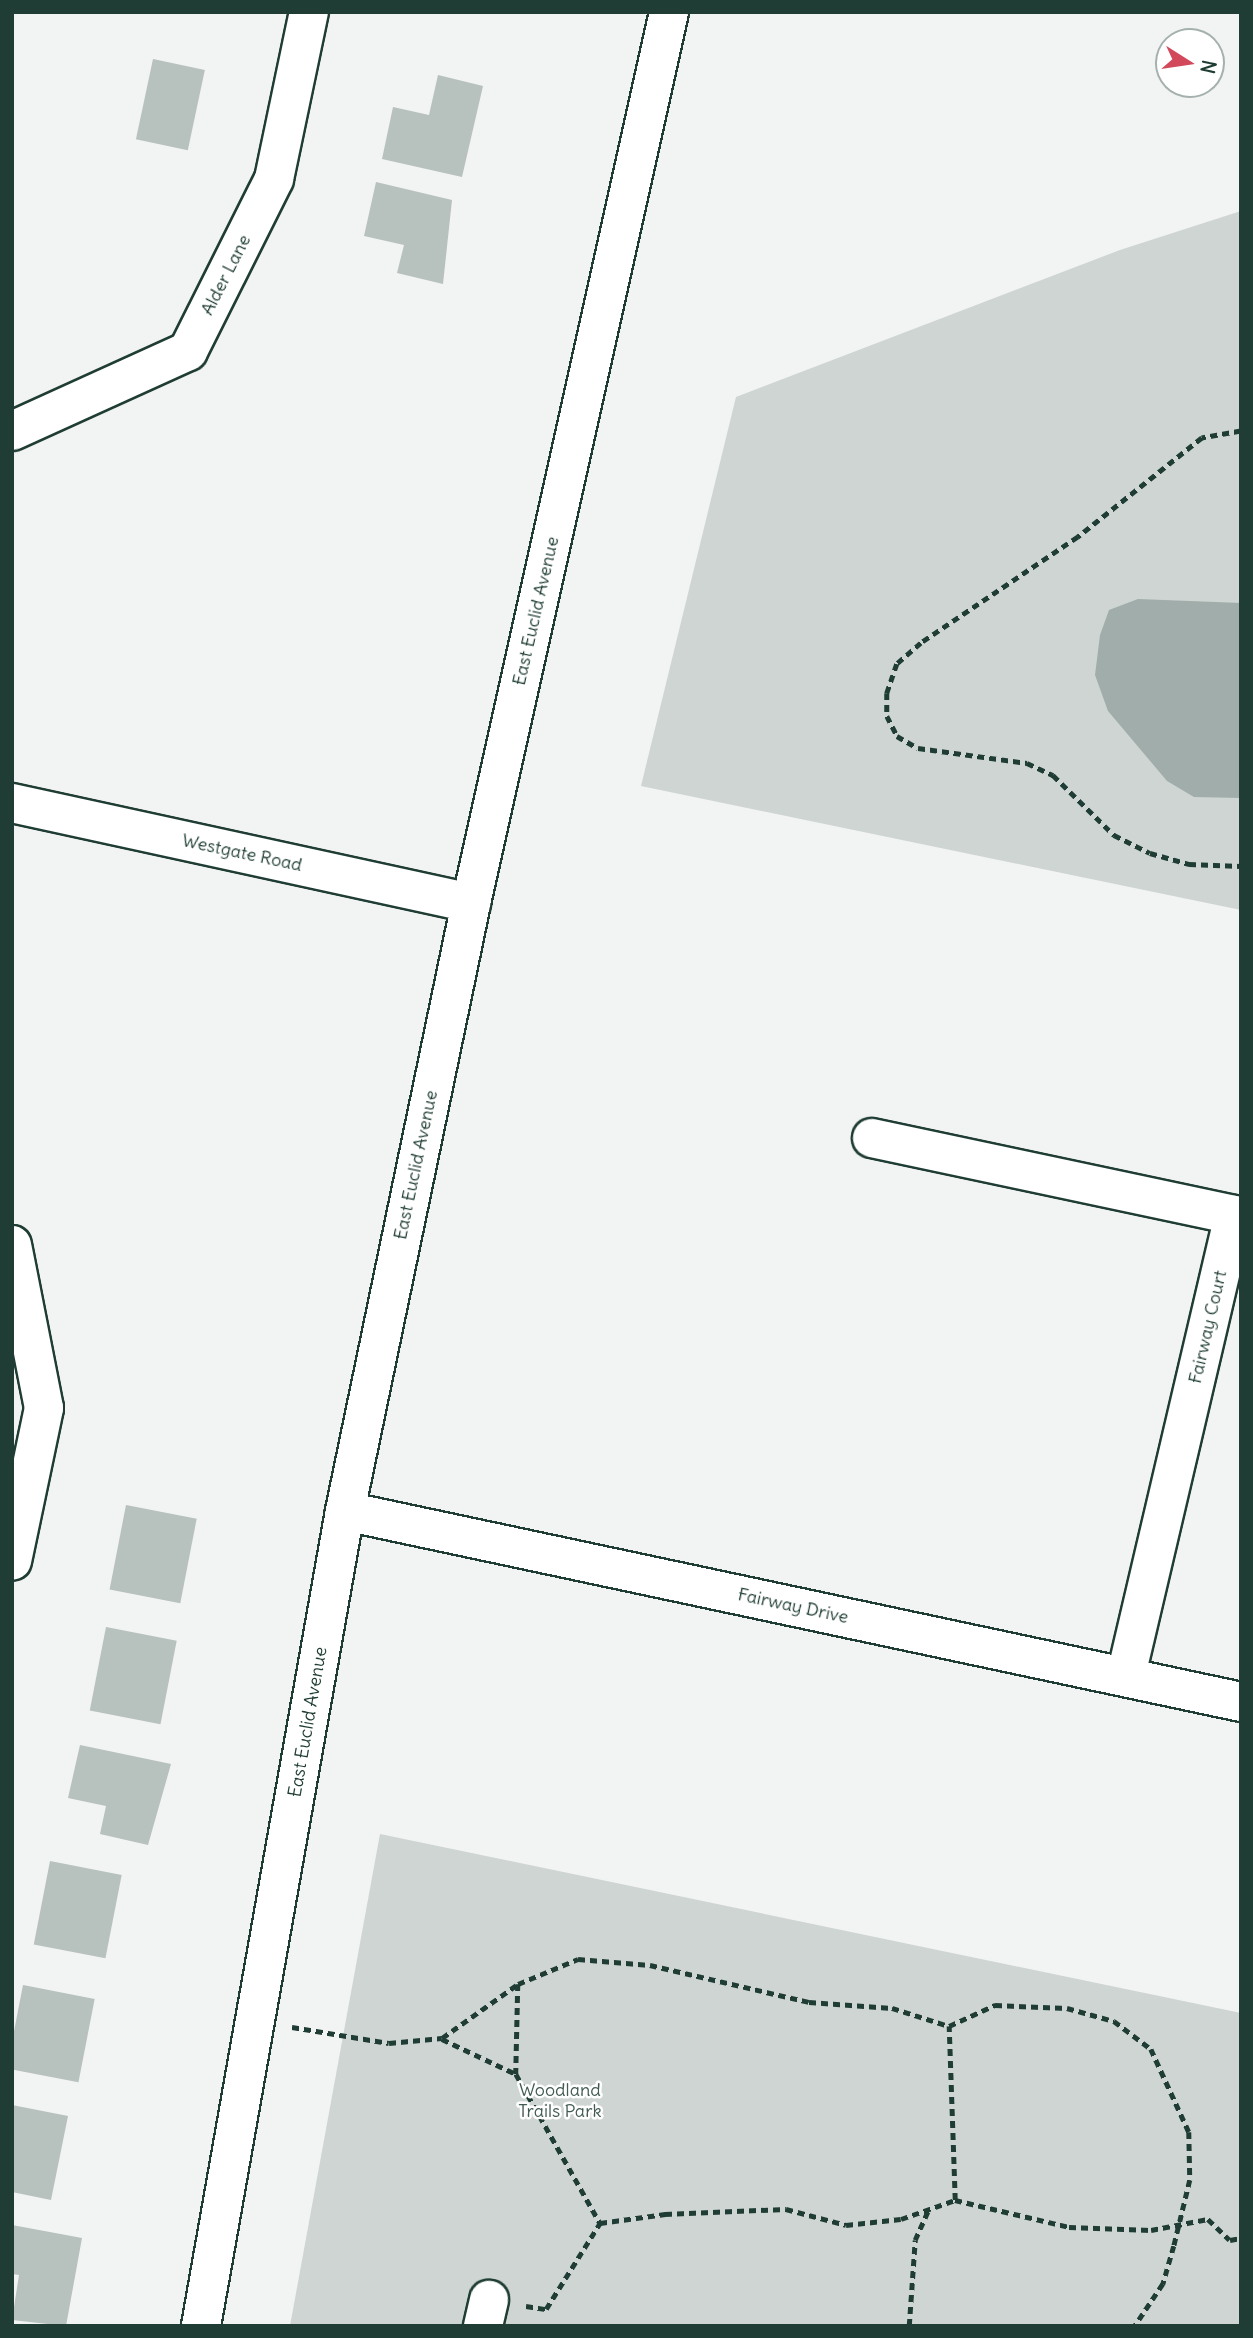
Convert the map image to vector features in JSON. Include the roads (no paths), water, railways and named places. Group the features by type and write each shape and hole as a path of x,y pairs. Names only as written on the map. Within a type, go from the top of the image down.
{"street":[{"name":"Alder Lane","path":"12,432 188,351 274,179 309,12"},
{"name":"East Euclid Avenue","path":"201,2326 345,1511 471,903 669,12"},
{"name":"Westgate Road","path":"12,803 471,903"},
{"name":"Fairway Court","path":"872,1138 1234,1215 1126,1676"},
{"path":"12,1245 44,1408 12,1561"},
{"name":"Fairway Drive","path":"345,1511 1241,1702"}],"park label":[{"name":"Woodland Trails Park","path":"560,2101"}]}
